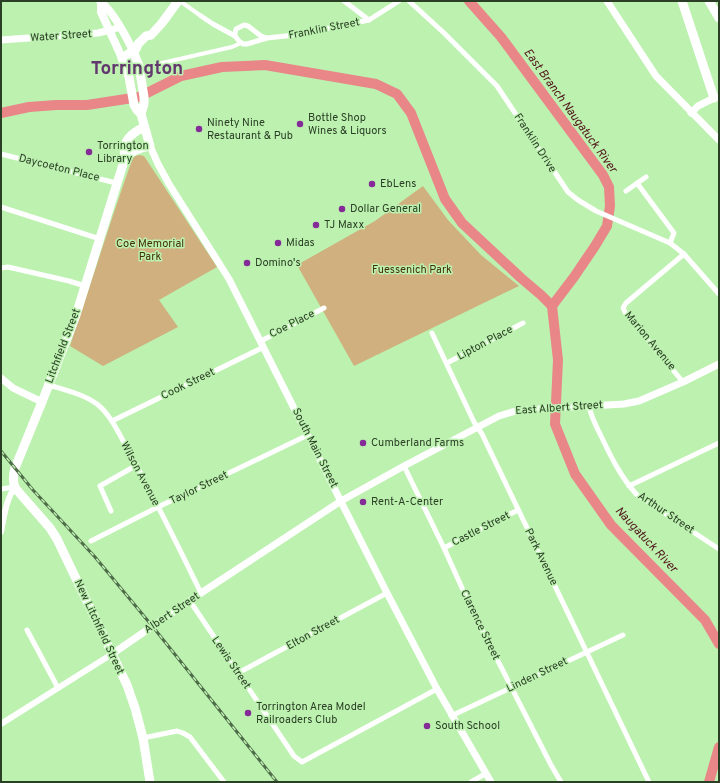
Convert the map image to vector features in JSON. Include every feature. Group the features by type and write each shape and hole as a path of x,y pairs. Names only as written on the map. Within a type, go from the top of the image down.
{"highway":[{"path":"122,58 144,47 151,39 151,35 179,1"},
{"path":"682,1 717,97"},
{"path":"709,1 719,18"},
{"name":"South Main Street","path":"135,52 140,70 144,101 141,114"},
{"name":"South Main Street","path":"122,58 129,75 134,103 136,109 141,114 150,146"},
{"name":"Litchfield Street","path":"15,487 13,478 15,468 76,314 116,183 126,157 124,148 134,133 144,127"},
{"path":"126,157 138,149 150,146"},
{"name":"New Litchfield Street","path":"15,487 50,528 57,539 112,654 135,708 143,738 150,782"}],"main road":[{"path":"100,1 108,8 135,52"},
{"path":"100,1 101,12 122,58"},
{"path":"607,1 656,76 719,140"},
{"name":"Water Street","path":"1,40 84,34 109,31 120,27"},
{"path":"691,113 698,106 717,97"},
{"name":"South Main Street","path":"150,146 169,184 229,279 387,593 451,716 491,782"},
{"name":"East Albert Street","path":"342,501 404,466 499,416 524,410 624,404 639,401 683,382 719,364"},
{"path":"1,378 13,388 42,402"},
{"name":"Albert Street","path":"112,654 342,501"}],"street":[{"path":"179,1 213,24 235,36 241,43"},
{"path":"344,1 369,20"},
{"name":"Franklin Street","path":"140,70 232,47 241,43 247,44 267,38 295,35 369,20 399,1"},
{"name":"Franklin Drive","path":"409,1 444,33 497,86 568,192 578,200 596,210 670,243 684,254 719,294"},
{"path":"235,36 236,29 244,25 267,38"},
{"name":"Daycoeton Place","path":"1,154 116,183"},
{"path":"626,191 646,177"},
{"path":"637,183 674,233 670,243"},
{"path":"1,207 100,239"},
{"name":"Marion Avenue","path":"683,382 626,314 623,308 626,303 684,254"},
{"path":"1,268 8,267 85,286"},
{"name":"Coe Place","path":"262,344 324,308"},
{"name":"Lipton Place","path":"446,363 523,323"},
{"name":"Park Avenue","path":"432,332 474,422 482,434 649,782"},
{"name":"Cook Street","path":"112,421 262,344"},
{"name":"Wilson Avenue","path":"49,385 76,394 96,404 112,421 137,466 202,593"},
{"name":"Arthur Street","path":"589,406 590,412 614,463 629,486 637,495 719,549"},
{"name":"Taylor Street","path":"91,541 308,435"},
{"path":"629,486 719,443"},
{"path":"111,511 100,486 137,466"},
{"name":"Clarence Street","path":"404,466 472,610 561,782"},
{"path":"1,489 15,487"},
{"name":"Litchfield Street","path":"1,532 9,498 15,487"},
{"name":"Castle Street","path":"444,548 518,510"},
{"name":"Elton Street","path":"238,674 387,593"},
{"name":"Lewis Street","path":"190,601 294,756 302,762 437,689"},
{"path":"27,630 58,688"},
{"name":"Linden Street","path":"451,716 623,635"},
{"name":"Albert Street","path":"1,724 112,654"},
{"path":"143,738 177,731 183,733 190,737 224,782"},
{"path":"470,782 486,774"}],"green space":[{"name":"Coe Memorial Park","path":"135,156 144,156 217,267 159,300 178,327 103,366 70,346 132,160"},
{"name":"Fuessenich Park","path":"423,186 448,220 481,255 519,286 354,366 297,265 375,221"}],"waterway":[{"name":"East Branch Naugatuck River","path":"469,1 501,37 603,175 609,187 610,206 607,226 574,277 552,306"},
{"path":"1,113 29,107 87,105 139,97 181,76 222,67 265,65 376,84 397,94 411,113 445,199 462,223 552,306"},
{"name":"Naugatuck River","path":"552,306 558,360 555,424 575,474 611,525 705,620 719,644"},
{"name":"Naugatuck River","path":"709,782 719,747"}],"railway":[{"path":"1,451 33,490 95,557 277,782"}],"place":[{"name":"Bottle Shop Wines & Liquors","path":"300,124"},
{"name":"Ninety Nine Restaurant & Pub","path":"199,129"},
{"name":"Torrington Library","path":"89,152"},
{"name":"EbLens","path":"372,184"},
{"name":"Dollar General","path":"342,209"},
{"name":"TJ Maxx","path":"316,225"},
{"name":"Midas","path":"278,243"},
{"name":"Domino's","path":"247,263"},
{"name":"Cumberland Farms","path":"363,443"},
{"name":"Rent-A-Center","path":"363,502"},
{"name":"Torrington Area Model Railroaders Club","path":"248,713"},
{"name":"South School","path":"427,726"}],"district":[{"name":"Torrington","path":"137,69"}]}
